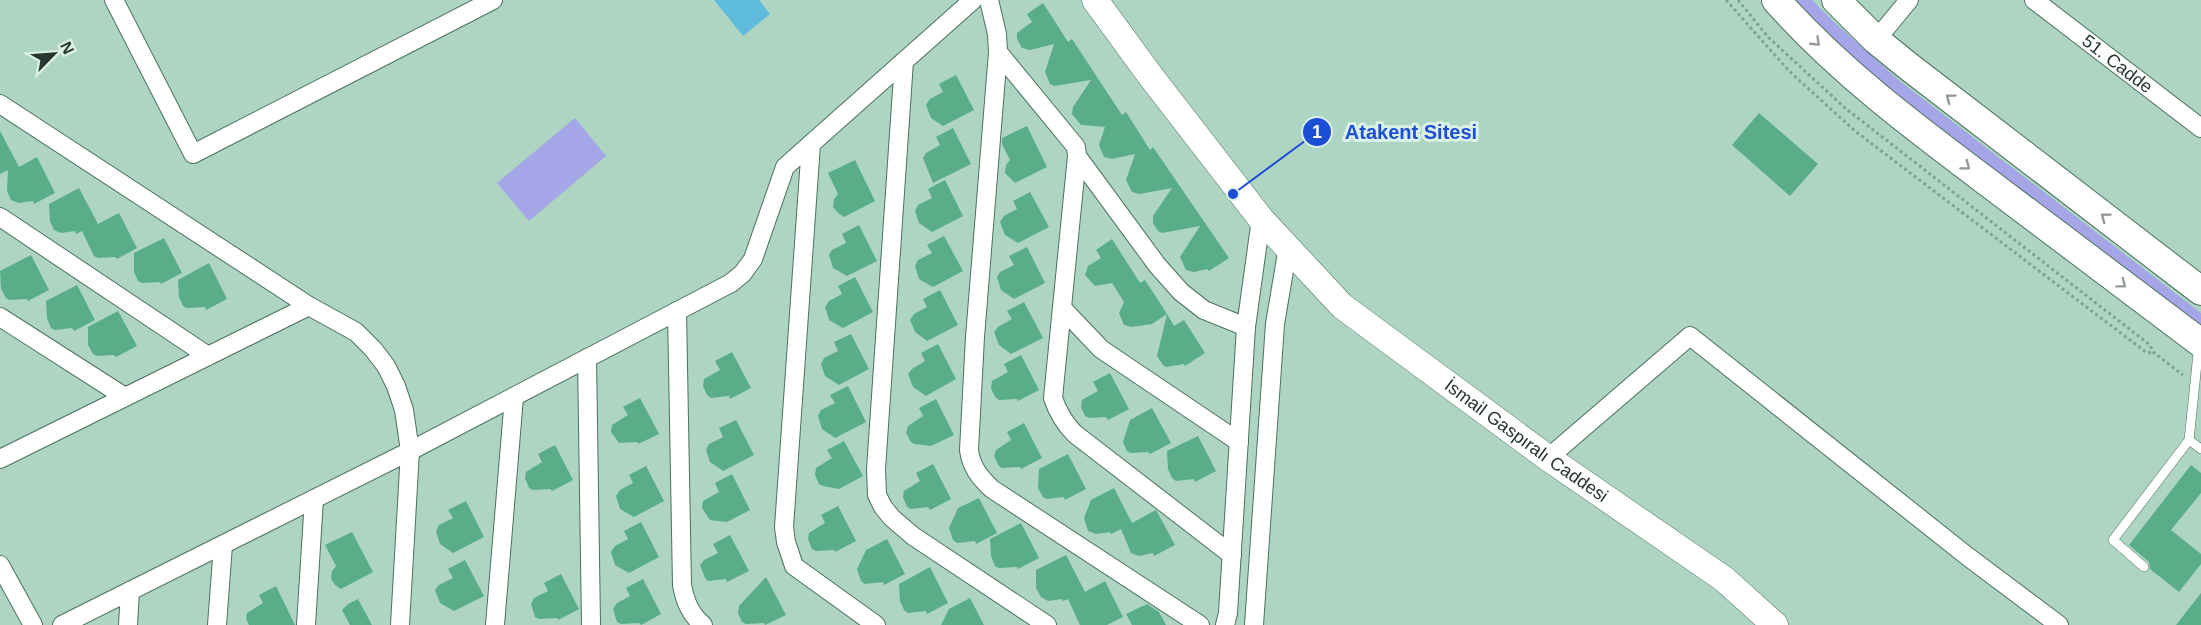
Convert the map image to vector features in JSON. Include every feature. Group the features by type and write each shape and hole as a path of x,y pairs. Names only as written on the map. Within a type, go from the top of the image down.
{"main road":[{"name":"İsmail Gaspıralı Caddesi","path":"1095,0 1261,219 1342,306 1548,458 1724,579 1775,625"},
{"path":"1776,0 1818,45 1866,88 2200,343"},
{"path":"1836,0 1876,39 2201,291"}],"street":[{"path":"114,0 193,154 493,0"},
{"path":"62,625 410,451 731,283 743,273 753,259 785,167 973,0"},
{"path":"989,0 997,34 998,52 975,337 970,460 981,479 992,489 1200,625"},
{"path":"1876,39 1909,0"},
{"name":"51. Cadde","path":"2034,0 2201,128"},
{"path":"998,52 1076,147 1077,156 1053,398 1058,412 1065,424 1232,555"},
{"path":"904,61 875,482 877,495 892,518 914,536 1047,625"},
{"path":"0,104 309,306 356,332 386,366 404,410 410,451 400,625"},
{"path":"811,144 785,534 794,566 876,625"},
{"path":"1077,156 1157,265 1181,292 1204,310 1246,327"},
{"path":"0,218 208,356"},
{"path":"1225,625 1228,613 1246,327 1261,219"},
{"path":"1254,625 1275,324 1288,247"},
{"path":"0,459 309,306"},
{"path":"1062,308 1110,356 1239,442"},
{"path":"678,311 682,585 690,610 703,625"},
{"path":"0,317 125,397"},
{"path":"1548,458 1690,336 1967,556 2059,625"},
{"path":"587,358 591,625"},
{"path":"495,625 514,397"},
{"path":"306,625 314,499"},
{"path":"217,625 223,545"},
{"path":"0,565 33,625"},
{"path":"128,625 130,591"}],"lane":[{"path":"2144,567 2113,540 2189,440 2200,343"},
{"path":"2189,440 2201,449"}],"path":[{"path":"1726,0 1790,71 1855,131 2147,353 2153,352"},
{"path":"1738,0 1768,37 1845,108 2150,345 2153,352 2195,384"}],"shaded area":[{"path":"714,0 759,0 770,14 743,36"},
{"path":"1796,0 1812,0 1901,82 2201,313 2201,330 1845,54"},
{"path":"575,118 606,156 529,221 497,183"}],"building":[{"path":"1043,3 1068,42 1072,39 1122,115 1126,112 1150,150 1153,147 1229,258 1209,271 1207,269 1194,272 1186,270 1180,257 1200,226 1162,233 1153,223 1153,216 1172,188 1139,194 1132,192 1126,180 1135,154 1112,159 1104,157 1099,145 1105,127 1081,125 1072,114 1073,107 1091,80 1054,86 1050,84 1045,72 1054,44 1030,50 1022,48 1017,39 1017,33 1032,22 1027,14"},
{"path":"956,75 974,110 943,126 931,118 926,105 930,99 943,92 939,84"},
{"path":"1759,113 1818,164 1790,196 1732,145"},
{"path":"1027,126 1047,167 1015,183 1005,173 1006,165 1010,160 1002,144 1002,138"},
{"path":"953,128 971,164 933,183 923,158 926,153 940,145 936,137"},
{"path":"0,131 19,167 37,157 55,193 34,204 33,201 19,203 11,200 7,191 8,170 0,174"},
{"path":"855,160 875,201 844,217 833,207 834,199 838,194 828,173"},
{"path":"945,180 963,216 932,232 919,223 915,211 918,205 932,198 928,189"},
{"path":"79,188 98,224 119,213 137,248 117,259 115,257 98,258 94,256 82,231 76,234 75,231 61,233 54,230 50,221 49,204"},
{"path":"1030,192 1049,227 1018,243 1005,235 1000,222 1004,216 1017,209 1013,201"},
{"path":"859,225 877,261 847,276 833,268 829,255 832,250 846,243 842,234"},
{"path":"944,236 963,271 933,287 919,279 915,266 918,260 932,253 927,245"},
{"path":"164,238 182,273 161,284 160,282 142,283 138,281 134,272 134,253"},
{"path":"1112,239 1140,283 1145,280 1167,314 1152,324 1132,327 1124,325 1119,313 1124,302 1112,283 1095,286 1085,275 1088,266 1101,258 1096,250"},
{"path":"1027,247 1045,283 1014,299 1001,290 997,277 1000,272 1014,265 1009,256"},
{"path":"31,255 49,290 28,301 27,299 9,300 1,289 0,271"},
{"path":"209,263 227,299 206,310 205,307 187,308 183,306 179,297 178,280"},
{"path":"855,277 873,312 843,328 829,320 825,307 829,301 842,294 838,286"},
{"path":"77,285 95,320 74,331 72,328 55,330 51,328 47,318 46,301"},
{"path":"940,290 958,325 927,341 915,332 910,320 914,314 927,307 923,299"},
{"path":"1024,302 1043,338 1011,354 999,345 994,332 1012,319 1007,311"},
{"path":"118,311 137,346 116,357 93,354 88,345 88,327"},
{"path":"1167,314 1174,326 1184,320 1205,353 1185,366 1184,364 1166,367 1157,356"},
{"path":"851,334 869,369 839,385 825,376 821,364 824,358 838,351 834,342"},
{"path":"938,344 956,379 926,396 913,387 908,374 925,361 921,353"},
{"path":"732,352 751,388 730,399 729,396 711,398 703,386 704,379 720,370 715,361"},
{"path":"1021,355 1039,390 1018,401 1017,399 999,400 991,388 992,381 1008,372 1004,364"},
{"path":"1110,373 1129,409 1108,420 1106,417 1089,418 1085,416 1081,407 1082,400 1098,391 1093,382"},
{"path":"848,386 866,422 835,438 822,429 818,416 821,410 835,403 830,395"},
{"path":"640,398 659,434 638,444 637,442 619,443 611,432 612,425 628,415 623,407"},
{"path":"936,399 954,435 931,446 914,444 906,433 908,426 923,416 919,408"},
{"path":"1152,408 1171,443 1150,454 1127,451 1123,442 1130,420"},
{"path":"736,420 754,455 723,471 710,462 706,450 709,444 723,437 719,428"},
{"path":"1024,423 1042,458 1021,469 1020,467 1002,468 994,456 996,450 1011,440 1007,432"},
{"path":"1198,436 1216,471 1195,482 1194,479 1176,481 1168,469 1167,451"},
{"path":"844,441 863,476 839,489 819,484 815,475 816,468 832,458 827,450"},
{"path":"555,445 573,480 552,491 529,488 525,478 526,472 542,462 538,454"},
{"path":"1068,454 1086,489 1065,500 1064,497 1046,499 1038,488 1039,469"},
{"path":"933,464 951,499 930,510 928,507 911,509 907,507 903,497 904,491 920,481 916,473"},
{"path":"2191,465 2201,473 2201,493 2171,530 2201,554 2201,564 2179,592 2150,569 2149,562 2129,545"},
{"path":"646,466 664,501 634,517 620,509 616,496 620,490 633,483 629,475"},
{"path":"732,474 750,510 727,522 710,520 702,508 703,501 719,492 715,483"},
{"path":"1114,488 1132,523 1156,510 1175,545 1154,556 1153,553 1139,556 1131,553 1121,529 1111,534 1110,532 1096,534 1088,531 1084,518 1091,500"},
{"path":"979,498 997,533 976,544 975,541 957,543 953,540 949,528 958,508"},
{"path":"466,501 484,537 453,553 440,544 436,531 439,525 453,518 448,510"},
{"path":"838,506 856,541 835,552 834,550 816,551 812,549 808,539 809,533 825,523 821,515"},
{"path":"641,522 659,557 629,573 615,565 611,552 615,546 628,539 624,531"},
{"path":"1021,523 1039,558 1018,569 1017,567 999,568 995,566 991,556 990,539"},
{"path":"352,532 373,572 341,589 331,579 332,571 336,566 325,545"},
{"path":"730,535 749,571 727,582 726,579 708,581 700,565 704,560 718,553 713,544"},
{"path":"887,539 905,574 884,585 883,582 865,584 861,581 857,569 866,550"},
{"path":"1066,555 1085,592 1105,581 1123,617 1107,625 1080,625 1068,599 1048,601 1041,597 1036,588 1036,570"},
{"path":"465,560 484,596 454,611 440,603 435,590 439,585 453,578 448,569"},
{"path":"930,567 948,603 927,614 926,611 908,613 900,601 899,584"},
{"path":"561,574 579,609 558,620 557,618 539,619 535,617 531,604 534,598 548,591 544,583"},
{"path":"766,577 786,615 765,625 764,623 746,624 742,622 738,613 739,606"},
{"path":"643,579 661,614 641,625 617,622 613,609 617,603 630,596 626,588"},
{"path":"276,586 295,625 249,625 246,619 247,613 263,603 259,595"},
{"path":"2201,593 2201,625 2176,625"},
{"path":"970,598 984,625 941,625 949,609"},
{"path":"358,599 372,625 350,625 342,610"},
{"path":"1147,604 1159,612 1166,625 1132,625 1126,614"}],"place":[{"name":"Atakent Sitesi","path":"1233,194"}]}
